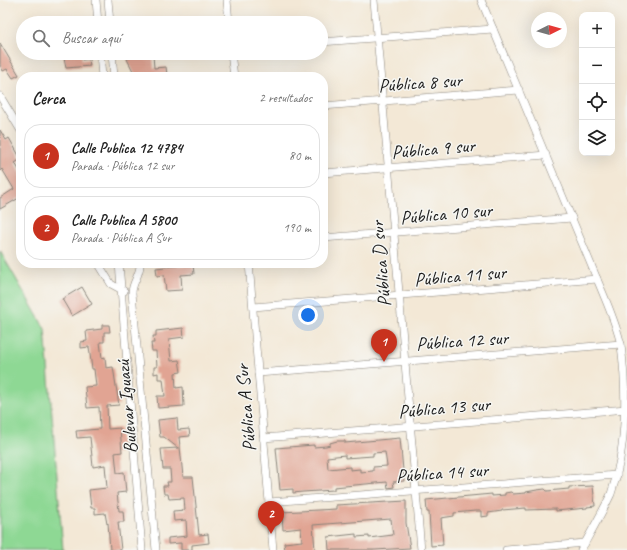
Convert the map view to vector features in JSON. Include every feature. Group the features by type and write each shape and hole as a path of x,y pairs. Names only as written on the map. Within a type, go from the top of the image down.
{"street":[{"path":"96,0 97,16"},
{"path":"108,0 109,16"},
{"path":"227,0 228,16"},
{"name":"Pública D sur","path":"374,0 421,550"},
{"path":"481,0 597,279 621,344 626,376 627,409 626,433 623,451 618,475 610,494 581,550"},
{"path":"328,42 493,29"},
{"path":"101,60 102,72"},
{"path":"113,60 114,72"},
{"path":"232,60 233,72"},
{"name":"Pública 8 sur","path":"328,106 519,90"},
{"path":"0,96 16,123"},
{"name":"Pública 9 sur","path":"328,173 546,155"},
{"name":"Pública 10 sur","path":"328,238 572,218"},
{"path":"101,268 111,284 132,293"},
{"name":"Bulevar Iguazú","path":"120,268 142,550"},
{"name":"Bulevar Iguazú","path":"140,268 132,288 132,293 156,550"},
{"name":"Pública A Sur","path":"249,268 273,550"},
{"name":"Pública 11 sur","path":"253,307 597,279"},
{"name":"Pública 12 sur","path":"258,373 405,360 621,344"},
{"name":"Pública 13 sur","path":"263,438 627,409"},
{"path":"136,474 148,473"},
{"name":"Pública 14 sur","path":"268,502 618,475"},
{"path":"506,550 585,543"}],"green space":[{"path":"0,251 45,329 63,550 0,550"}],"building":[{"path":"0,43 17,72 16,76 13,78 7,69 3,71 0,65"},
{"path":"64,60 89,60 90,66 66,68"},
{"path":"128,60 153,60 154,68 166,67 167,72 134,72"},
{"path":"0,130 6,140 9,138 16,150 16,200 0,209 0,198 14,189 2,169 0,171"},
{"path":"156,268 193,268 194,274 181,275 182,290 166,291 164,275 157,276"},
{"path":"82,287 92,304 72,316 62,299"},
{"path":"102,325 109,325 110,332 104,332 104,342 100,342 102,358 105,357 106,368 113,367 119,405 107,406 108,429 120,428 122,452 115,453 117,473 124,472 126,492 117,493 119,511 123,511 124,522 118,522 121,550 110,550 108,523 107,524 105,513 95,514 95,508 91,508 89,490 107,488 105,465 93,467 90,437 77,438 76,431 100,429 99,407 87,408 85,387 96,386 89,347 81,348 81,342 87,341 86,331 102,329"},
{"path":"183,328 184,337 169,339 171,361 179,360 181,372 175,373 176,388 183,387 184,406 158,408 157,396 165,396 163,379 158,379 158,373 154,374 154,367 157,367 156,351 152,351 151,343 154,343 153,336 156,336 156,331"},
{"path":"177,418 178,430 189,429 190,436 179,437 183,477 193,477 199,535 208,534 209,543 192,545 192,550 181,550 181,543 168,544 168,538 187,536 186,520 174,521 173,511 185,510 184,498 169,499 168,494 164,494 163,486 168,486 167,482 171,482 170,469 163,469 161,449 178,448 164,437 160,437 158,420"},
{"path":"400,438 404,481 393,482 394,487 388,488 387,482 334,487 334,490 293,493 293,489 280,490 276,448 314,445 314,447 326,446 337,441 345,441 345,443","holes":["385,452 387,466 373,467 373,471 360,472 360,469 350,470 350,467 328,469 327,457 345,455 345,458 373,456 373,453"]},
{"path":"593,486 595,506 587,508 556,511 556,509 526,510 526,508 502,510 488,513 488,516 481,517 481,511 454,513 454,516 441,518 443,545 431,546 429,512 427,512 426,500 492,494 492,496 505,495 505,493 511,492 513,494 545,489 547,491 569,489 569,487"},
{"path":"406,501 406,523 410,548 329,550 328,537 356,534 356,537 369,536 369,538 393,535 391,519 313,525 315,550 285,550 284,543 302,541 301,528 283,530 282,512 336,509 336,505"}],"place":[{"name":"Calle Publica 12 4784","path":"384,362"},
{"name":"Calle Publica A 5800","path":"271,534"}]}
